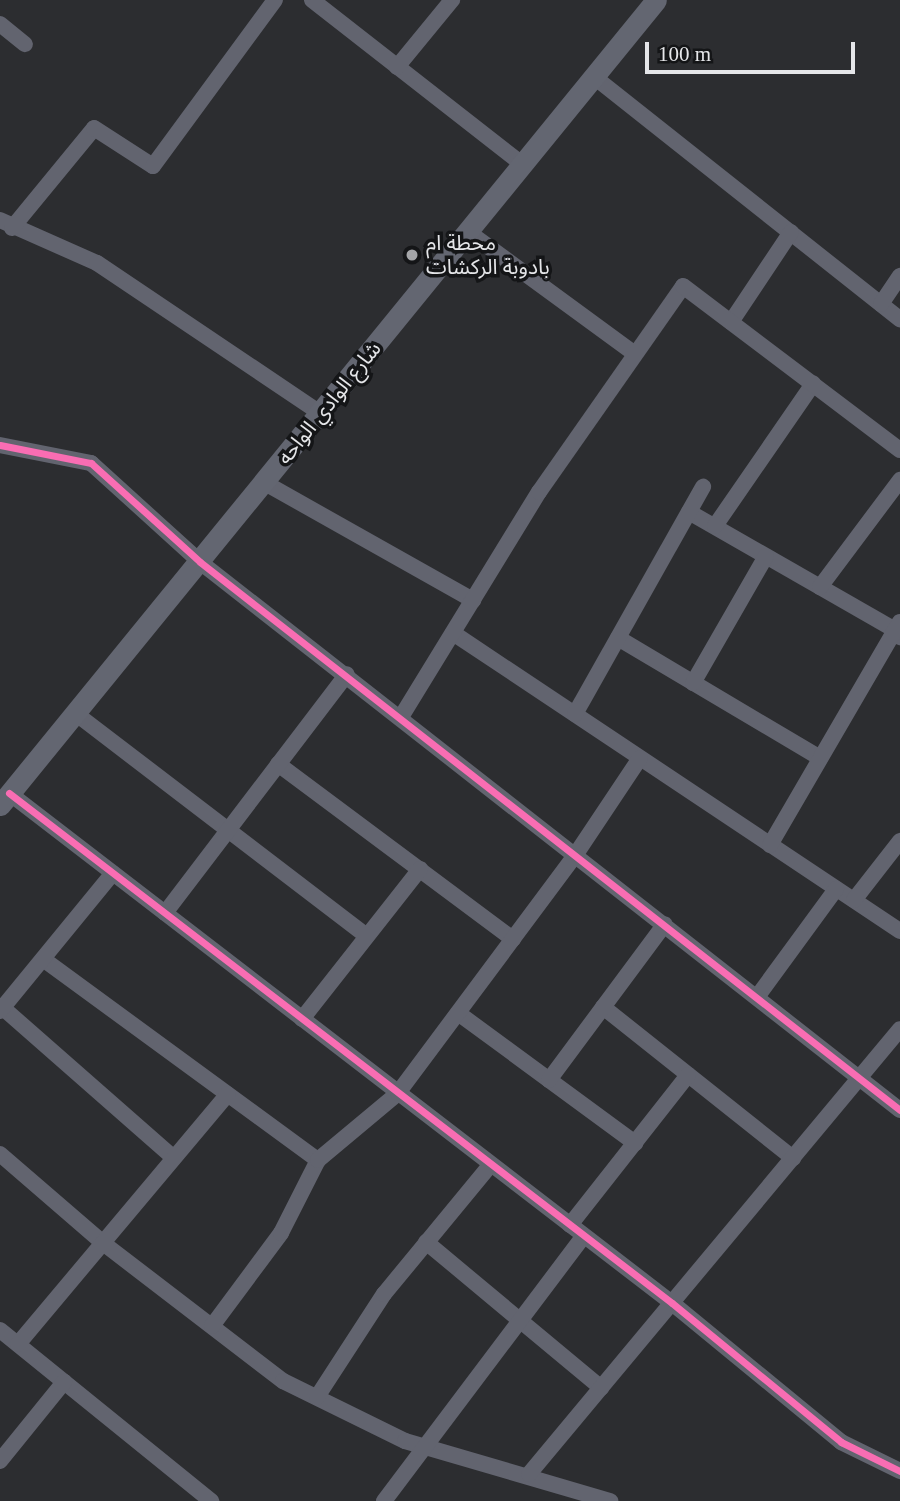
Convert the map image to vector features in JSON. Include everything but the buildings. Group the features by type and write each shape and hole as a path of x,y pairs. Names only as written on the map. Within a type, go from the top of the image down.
{"main road":[{"name":"شارع الوادي الواحه","path":"5,799 656,0"}],"street":[{"path":"275,0 153,166 94,128 6,224 97,263 320,413"},
{"path":"312,0 521,163"},
{"path":"397,67 452,0"},
{"path":"0,24 25,44"},
{"path":"593,76 900,319"},
{"path":"467,231 635,354"},
{"path":"731,322 791,232"},
{"path":"881,304 900,276"},
{"path":"401,717 539,492 682,286 900,450"},
{"path":"715,526 813,384"},
{"path":"0,445 91,463 200,562 347,674 900,1110"},
{"path":"820,587 900,480"},
{"path":"265,483 473,600"},
{"path":"575,714 703,487"},
{"path":"689,512 899,630 770,845"},
{"path":"693,683 766,556"},
{"path":"453,633 900,931"},
{"path":"618,638 820,758"},
{"path":"165,913 347,674"},
{"path":"75,713 367,936"},
{"path":"212,1326 281,1233 318,1160 398,1093 576,854 640,758"},
{"path":"278,764 513,939"},
{"path":"5,799 113,873 672,1303 841,1442 900,1471"},
{"path":"854,900 900,841"},
{"path":"302,1019 420,869"},
{"path":"113,873 2,1010 174,1158"},
{"path":"757,997 836,889"},
{"path":"549,1080 665,925"},
{"path":"43,958 318,1160"},
{"path":"603,1007 793,1158"},
{"path":"458,1013 635,1143"},
{"path":"529,1474 900,1029"},
{"path":"570,1225 688,1075"},
{"path":"18,1345 228,1094"},
{"path":"0,1154 103,1243 283,1381 425,1446 529,1474 567,1495 610,1501"},
{"path":"317,1397 384,1294 491,1164"},
{"path":"384,1501 584,1236"},
{"path":"426,1242 601,1388"},
{"path":"0,1330 211,1501"},
{"path":"0,1461 64,1382"}],"cycle path":[{"path":"0,445 91,463 200,562 900,1110"},
{"path":"9,793 672,1303 841,1442 900,1471"}],"place":[{"name":"محطة ام بادوبة الركشات","path":"412,255"}]}
